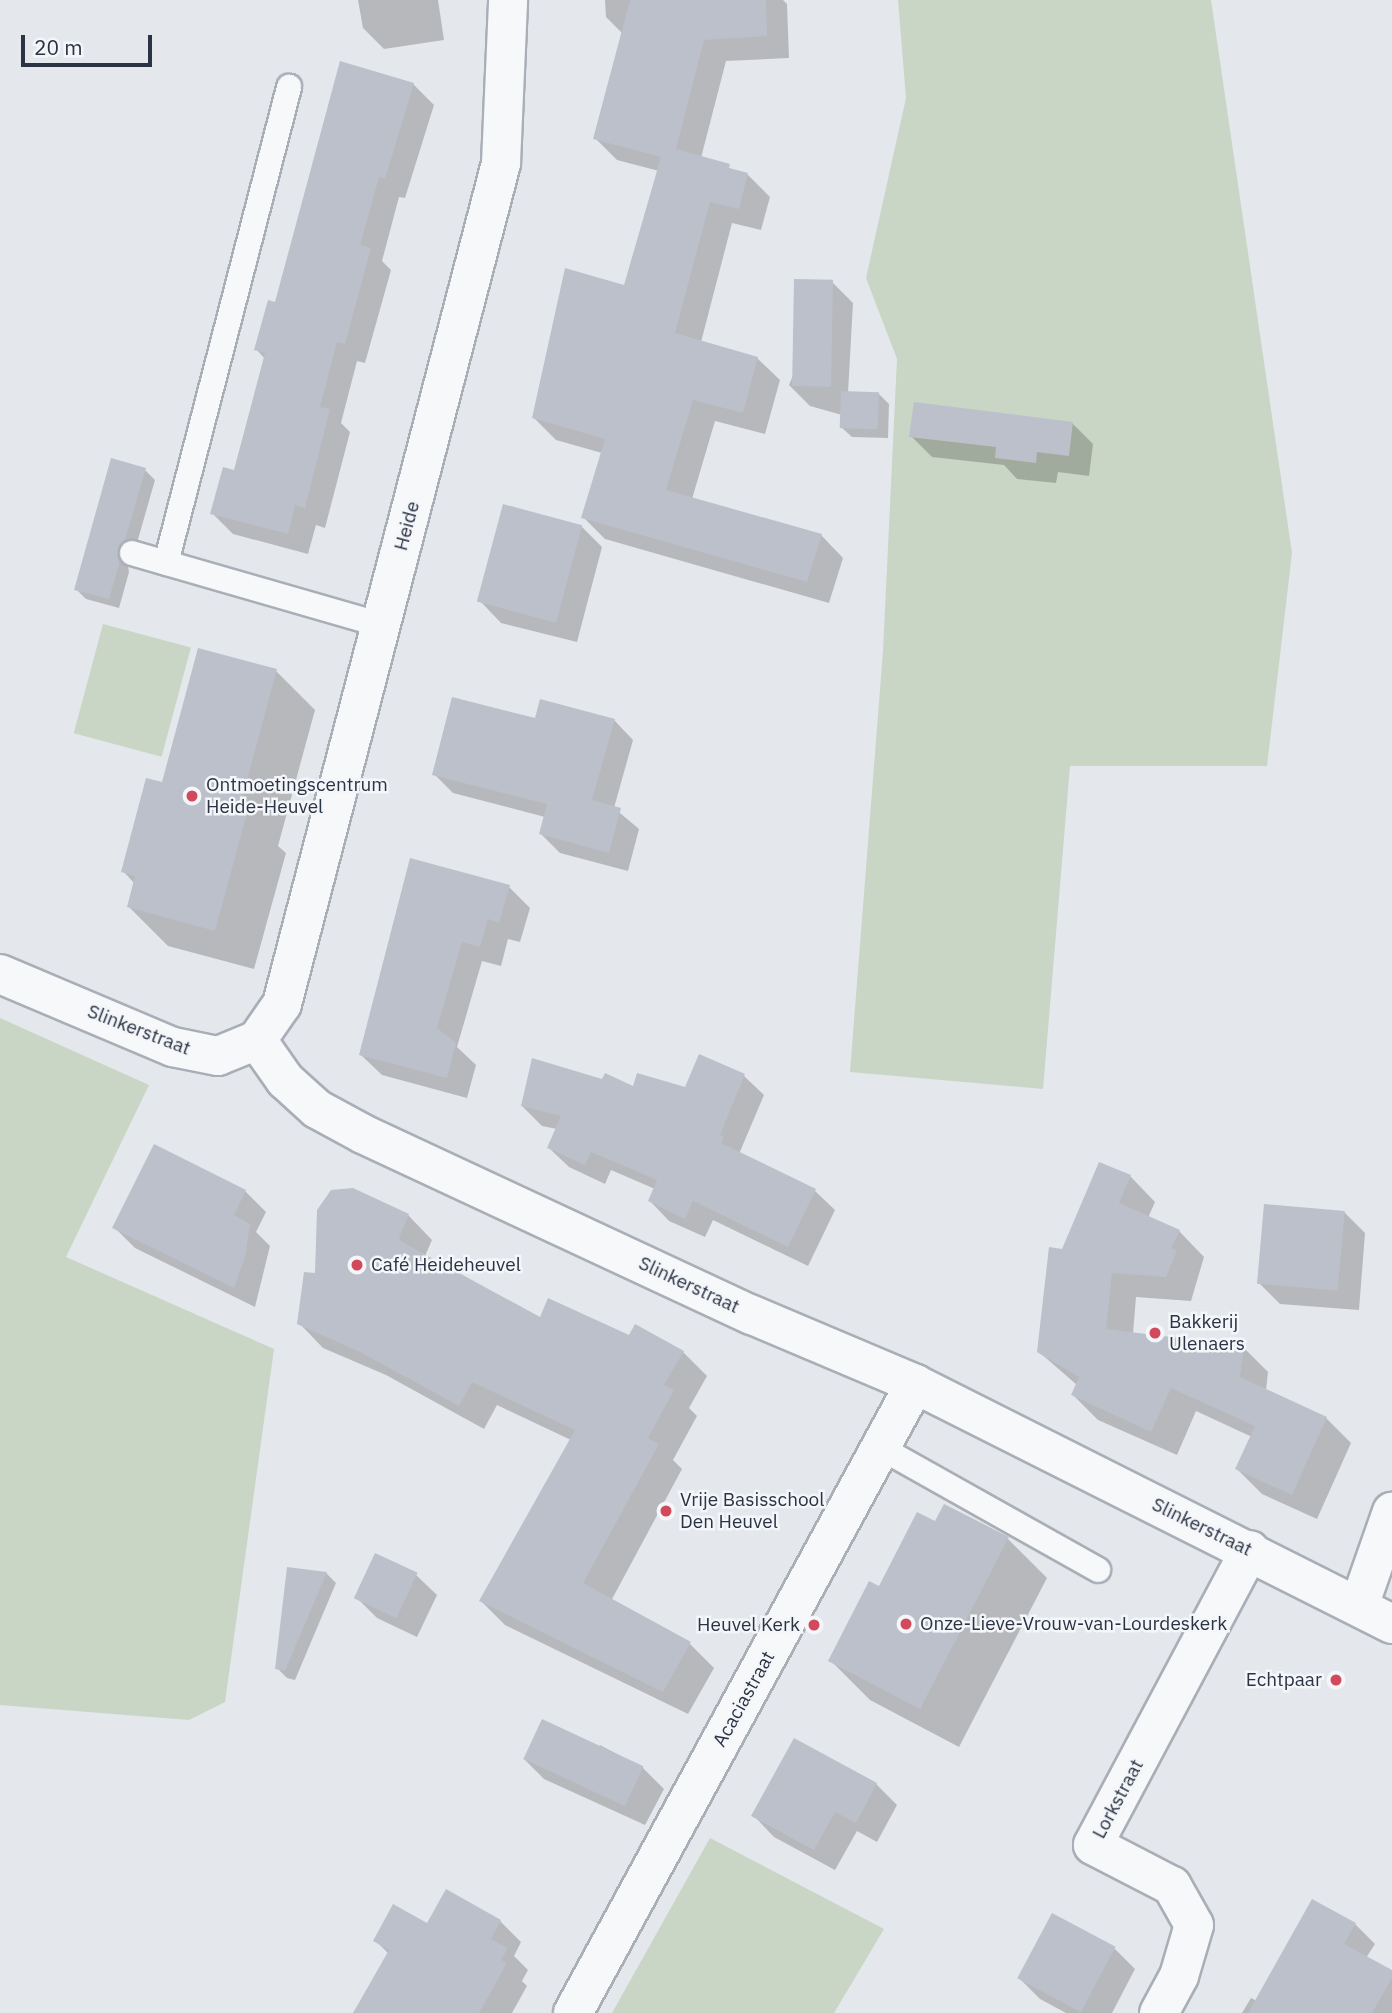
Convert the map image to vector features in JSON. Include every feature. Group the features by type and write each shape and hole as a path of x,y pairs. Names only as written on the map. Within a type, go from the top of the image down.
{"street":[{"name":"Heide","path":"257,1040 282,1004 501,163 508,0"},
{"name":"Slinkerstraat","path":"0,974 173,1047 218,1056 257,1040 285,1080 317,1109 363,1134 752,1315 915,1384 1376,1615"},
{"name":"Acaciastraat","path":"573,2013 915,1384"},
{"path":"1376,1615 1392,1512"},
{"name":"Lorkstraat","path":"1158,2013 1179,1976 1194,1925 1172,1886 1093,1845 1250,1550"}],"lane":[{"path":"166,563 289,87"},
{"path":"132,553 381,625"},
{"path":"881,1448 1098,1570"}],"green space":[{"path":"898,0 1211,0 1292,553 1267,766 1070,766 1043,1089 850,1072 883,651 897,359 866,278 906,98"},
{"path":"103,624 191,648 162,757 74,733"},
{"path":"0,1018 149,1085 66,1257 274,1349 225,1702 189,1720 0,1705"},
{"path":"710,1838 884,1929 834,2013 612,2013"}],"building":[{"path":"630,0 766,0 767,36 704,40 676,149 730,164 729,168 748,173 739,209 710,202 675,333 758,357 743,413 693,400 666,490 822,534 807,582 581,518 605,439 532,418 565,268 624,285 661,157 593,139"},
{"path":"340,61 414,83 385,179 379,177 360,245 371,248 345,344 337,342 320,407 330,409 305,508 295,505 288,534 210,514 223,467 234,470 265,353 254,350 268,300 275,302"},
{"path":"794,279 833,280 831,387 792,386"},
{"path":"841,391 879,392 878,429 840,428"},
{"path":"914,402 1073,422 1069,456 1037,452 1036,463 995,458 996,447 909,437"},
{"path":"111,458 146,468 125,540 118,550 120,561 109,599 74,590"},
{"path":"503,504 582,525 556,623 477,602"},
{"name":"Ontmoetingscentrum Heide-Heuvel","path":"198,648 277,669 239,810 247,813 215,931 127,907 135,876 121,872 146,778 162,782"},
{"path":"452,697 535,718 540,699 615,719 592,800 621,808 609,853 539,834 547,804 432,775"},
{"path":"410,858 510,885 499,923 488,919 480,947 462,942 437,1028 456,1043 447,1078 359,1055"},
{"path":"699,1054 745,1074 720,1135 724,1137 721,1143 816,1189 788,1247 693,1201 685,1219 648,1201 657,1180 591,1152 585,1165 547,1148 561,1116 521,1106 532,1058 602,1079 605,1073 633,1086 637,1073 685,1087"},
{"path":"154,1144 246,1190 234,1215 250,1224 245,1257 234,1288 112,1228"},
{"path":"1099,1162 1131,1175 1119,1203 1180,1230 1171,1248 1177,1250 1166,1277 1112,1273 1106,1329 1244,1346 1240,1377 1327,1417 1292,1495 1235,1469 1255,1426 1171,1388 1151,1432 1071,1395 1079,1377 1037,1352 1049,1247 1062,1249"},
{"path":"353,1188 409,1214 399,1238 402,1242 540,1317 548,1298 629,1335 635,1324 684,1351 664,1385 674,1390 648,1438 659,1444 583,1583 691,1642 663,1692 479,1601 575,1430 472,1382 459,1406 360,1352 297,1324 304,1272 315,1273 317,1210 331,1190"},
{"path":"1264,1204 1345,1211 1338,1291 1257,1284"},
{"name":"Onze-Lieve-Vrouw-van-Lourdeskerk","path":"944,1504 1009,1537 920,1709 828,1661 869,1581 879,1586 917,1512 935,1521"},
{"path":"375,1553 418,1573 396,1618 354,1598"},
{"path":"287,1567 327,1572 285,1671 275,1669"},
{"path":"542,1719 644,1766 625,1806 523,1759"},
{"path":"794,1738 877,1783 856,1823 835,1812 814,1850 751,1816"},
{"path":"446,1889 501,1920 491,1939 508,1948 501,1960 507,1963 479,2013 353,2013 389,1950 373,1941 393,1904 427,1923"},
{"path":"1312,1899 1356,1923 1344,1944 1392,1970 1392,1978 1372,2013 1248,2013"},
{"path":"1052,1913 1116,1947 1081,2012 1017,1978"}],"place":[{"name":"Ontmoetingscentrum Heide-Heuvel","path":"192,796"},
{"name":"Café Heideheuvel","path":"357,1265"},
{"name":"Bakkerij Ulenaers","path":"1155,1333"},
{"name":"Vrije Basisschool Den Heuvel","path":"666,1511"},
{"name":"Onze-Lieve-Vrouw-van-Lourdeskerk","path":"906,1624"},
{"name":"Heuvel Kerk","path":"814,1625"},
{"name":"Echtpaar","path":"1336,1680"}]}
